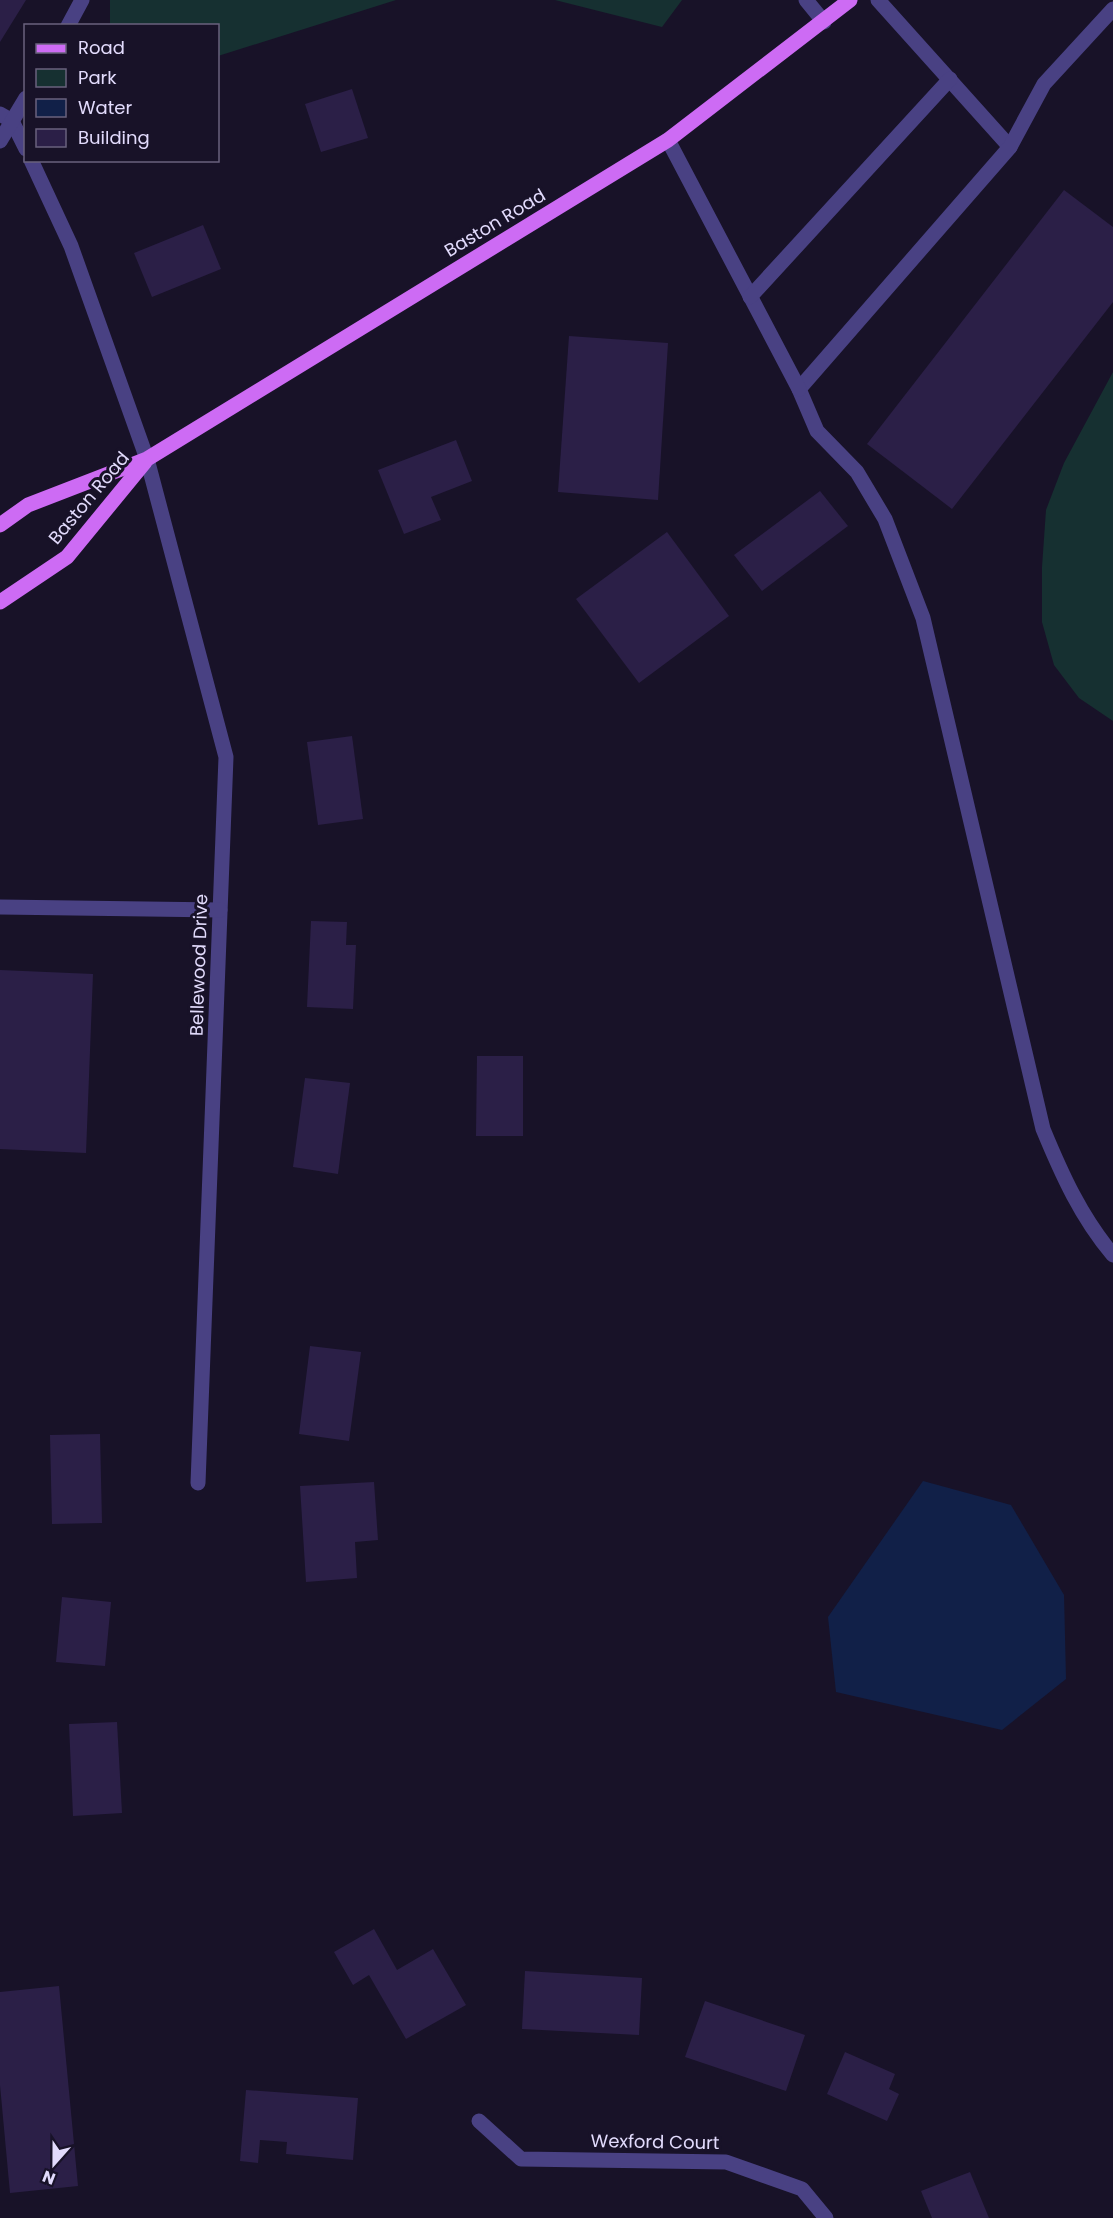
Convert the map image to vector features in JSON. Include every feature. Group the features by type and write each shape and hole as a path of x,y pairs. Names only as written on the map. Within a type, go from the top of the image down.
{"main road":[{"name":"Baston Road","path":"0,525 28,505 147,459 668,140 850,0"},
{"name":"Baston Road","path":"0,602 67,557 147,459"}],"street":[{"path":"69,24 82,0"},
{"path":"806,0 824,22"},
{"path":"878,0 1010,147"},
{"path":"799,389 1010,147 1044,84 1113,9"},
{"path":"750,297 950,80"},
{"path":"0,141 6,117 24,100"},
{"path":"6,117 24,146"},
{"path":"668,140 799,389 817,431 857,472 885,519 923,618 1043,1129 1069,1189 1091,1229 1113,1255"},
{"name":"Bellewood Drive","path":"32,162 71,246 147,459 226,757 198,1483"},
{"path":"0,907 220,910"},
{"name":"Wexford Court","path":"479,2121 521,2159 726,2162 802,2189 826,2218"}],"green space":[{"path":"110,0 396,0 219,56 219,24 110,24"},
{"path":"555,0 682,0 662,27"},
{"path":"1113,372 1113,721 1079,698 1054,665 1042,622 1042,567 1046,510 1064,463"}],"water":[{"path":"923,1481 1011,1505 1064,1595 1066,1679 1002,1730 836,1692 828,1617"}],"building":[{"path":"0,0 26,0 0,42"},
{"path":"352,89 368,138 321,152 305,104"},
{"path":"1064,190 1113,227 1113,302 952,509 867,444"},
{"path":"203,225 221,269 152,297 134,253"},
{"path":"569,336 668,343 658,500 558,492"},
{"path":"456,440 472,481 431,497 441,520 404,534 378,470"},
{"path":"820,491 848,526 762,591 734,555"},
{"path":"667,532 729,616 639,683 576,599"},
{"path":"352,736 363,819 318,825 307,742"},
{"path":"311,921 347,922 346,945 356,945 353,1009 307,1007"},
{"path":"0,970 93,974 86,1153 0,1149"},
{"path":"477,1056 523,1056 523,1136 476,1136"},
{"path":"305,1078 350,1083 338,1174 293,1167"},
{"path":"310,1346 361,1352 349,1441 299,1434"},
{"path":"100,1434 102,1523 52,1524 50,1435"},
{"path":"374,1482 378,1540 355,1542 357,1578 306,1582 300,1486"},
{"path":"62,1597 111,1602 105,1666 56,1662"},
{"path":"117,1722 122,1813 73,1816 69,1724"},
{"path":"374,1929 397,1970 433,1949 466,2005 406,2039 369,1975 353,1985 334,1952"},
{"path":"525,1971 642,1978 639,2035 522,2029"},
{"path":"59,1986 78,2186 10,2193 0,2085 0,1992"},
{"path":"705,2001 805,2035 786,2091 685,2057"},
{"path":"845,2052 895,2074 889,2089 899,2094 887,2121 827,2094"},
{"path":"246,2090 358,2098 353,2160 286,2154 287,2142 260,2140 258,2163 240,2161"},
{"path":"970,2172 989,2218 932,2218 921,2191"}]}
